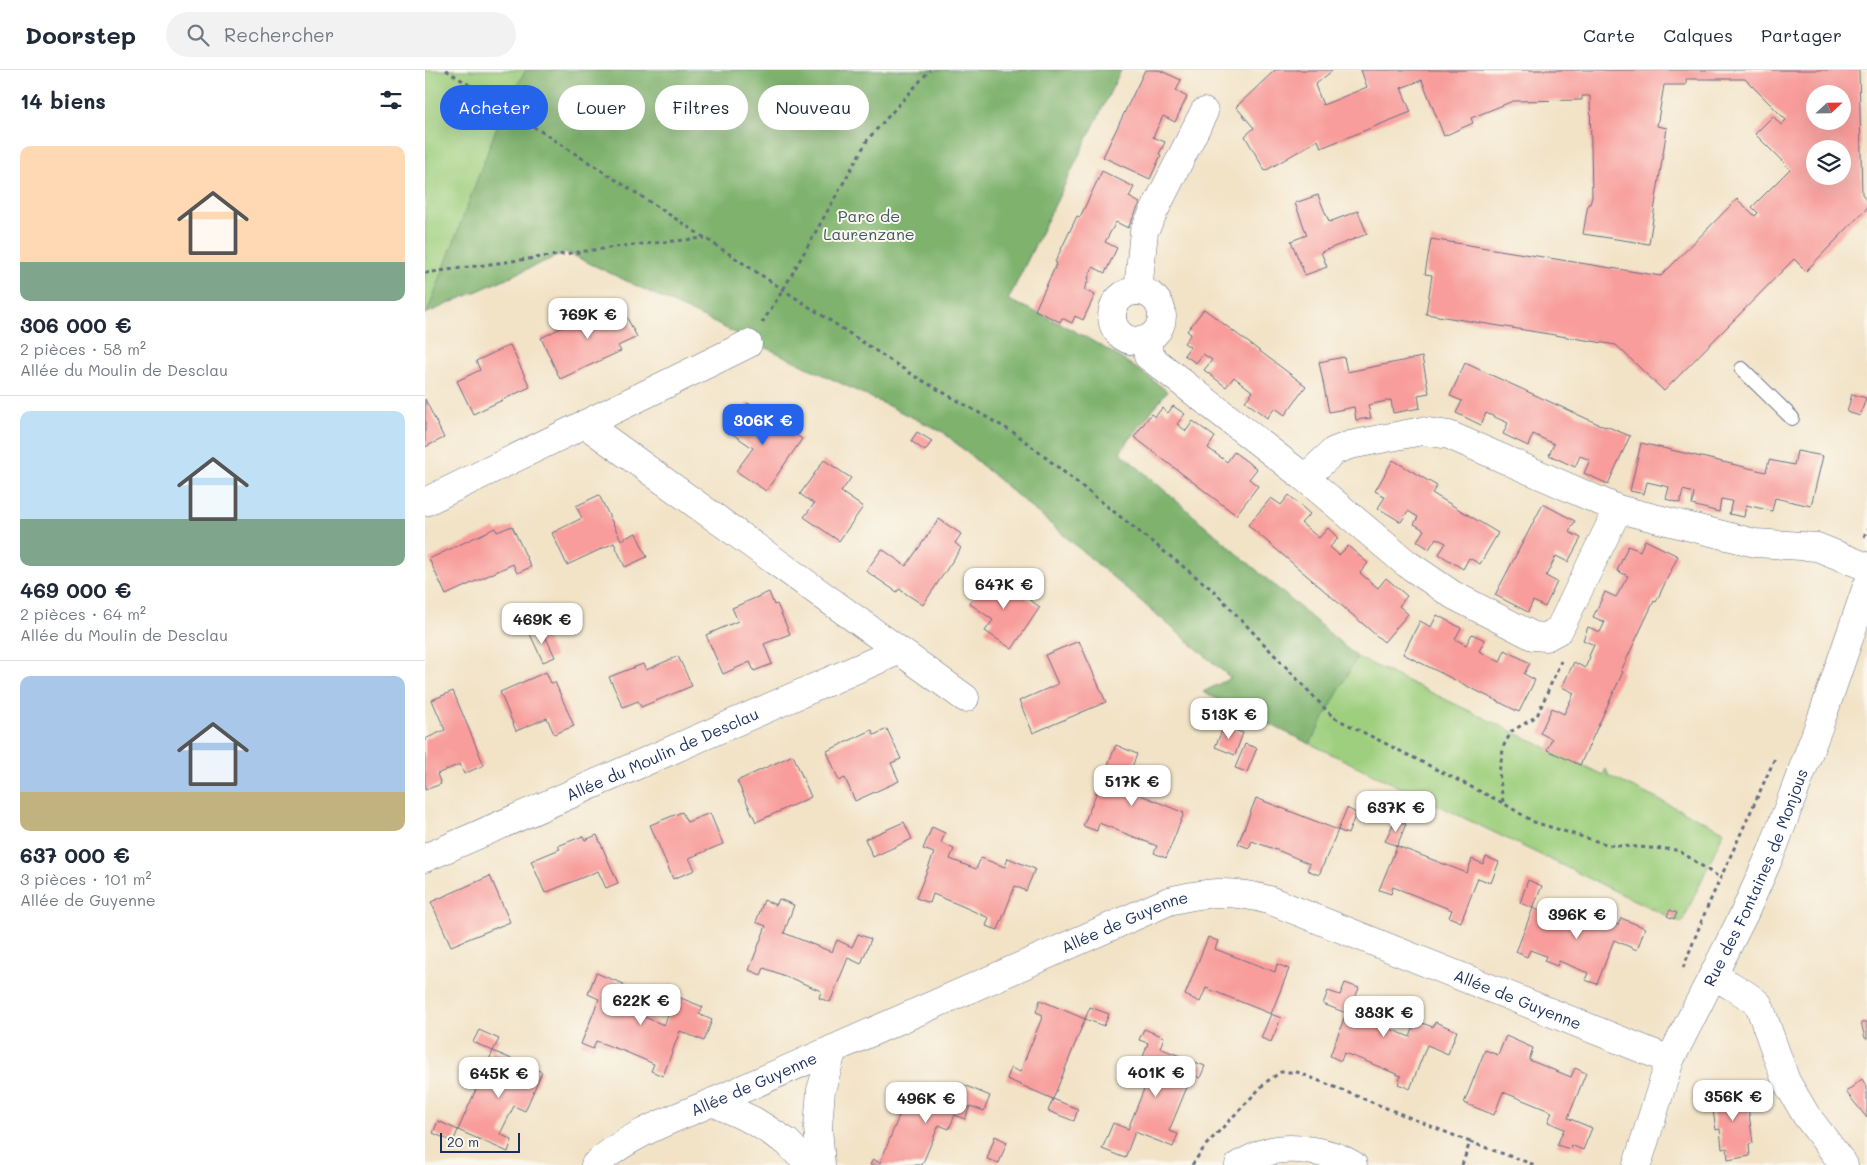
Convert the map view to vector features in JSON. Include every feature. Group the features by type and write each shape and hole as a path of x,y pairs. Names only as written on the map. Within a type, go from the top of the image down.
{"street":[{"path":"1138,291 1144,231 1204,112"},
{"path":"1130,292 1146,292 1159,303 1162,319 1155,334 1148,339 1139,341 1123,338 1113,325 1111,316 1117,301 1130,292"},
{"path":"1148,339 1148,356 1305,478 1406,563 1453,595 1533,636 1546,638 1559,630 1618,509"},
{"path":"425,502 748,344"},
{"path":"585,424 965,698"},
{"path":"1305,478 1334,451 1350,445 1422,431 1449,435 1618,509 1755,543 1817,547 1861,564"},
{"name":"Rue des Fontaines de Monjous","path":"1637,1165 1670,1060 1744,914 1772,852 1821,720 1867,586"},
{"name":"Allée du Moulin de Desclau","path":"425,858 898,651"},
{"name":"Allée de Guyenne","path":"595,1165 621,1144 646,1130 1169,901 1199,894 1229,892 1269,900 1670,1060"},
{"path":"1714,975 1752,998 1759,1005 1786,1081 1806,1115 1844,1165"},
{"path":"821,1165 818,1127 821,1090 833,1049"},
{"path":"713,1102 762,1126 787,1142 809,1165"},
{"path":"1239,1165 1266,1152 1290,1149 1329,1154 1353,1165"}],"lane":[{"path":"1742,369 1792,418"}],"path":[{"path":"446,70 911,374 1016,434 1214,591 1333,717 1503,803 1534,822 1609,845 1678,850 1720,878"},
{"path":"748,344 783,290 868,139 930,70"},
{"path":"425,273 623,246 705,238"},
{"path":"1861,564 1867,528"},
{"path":"1503,803 1499,772 1504,745 1512,731 1537,716 1561,661 1546,638"},
{"path":"1681,976 1720,878 1779,749"},
{"path":"1192,1165 1205,1145 1267,1082 1281,1072 1297,1072 1470,1142 1535,1165"},
{"path":"1462,1165 1470,1142"}],"green space":[{"name":"Parc de Laurenzane","path":"425,70 1121,70 1008,300 1090,340 1130,364 1167,391 1120,452 1357,657 1603,775 1606,769 1609,776 1724,831 1682,923 1674,919 1677,913 1670,910 1667,916 1203,692 1231,678 943,432 566,252 425,314"},
{"name":"Parc de Laurenzane","path":"526,70 1121,70 1008,300 1091,340 1130,364 1167,391 1120,452 1357,657 1310,744 1203,692 1231,678 943,432 566,252 427,313 496,130 548,130 548,85 517,85"}],"building":[{"path":"1145,70 1159,70 1181,80 1176,91 1187,97 1175,122 1163,116 1153,137 1165,142 1150,179 1103,157"},
{"path":"1275,70 1333,70 1315,85 1323,105 1367,87 1361,70 1859,70 1862,194 1867,201 1867,208 1806,271 1794,259 1664,391 1616,345 1426,314 1432,275 1425,274 1431,239 1661,276 1737,199 1755,216 1758,213 1752,207 1790,169 1755,134 1773,116 1781,125 1786,120 1745,79 1686,79 1686,85 1664,85 1657,126 1667,128 1649,244 1583,234 1588,204 1590,204 1592,197 1590,96 1582,96 1582,100 1513,101 1471,118 1473,123 1444,136 1422,80 1401,88 1411,112 1321,148 1318,140 1265,171 1245,136 1254,128 1236,107"},
{"path":"1102,171 1134,187 1129,197 1140,203 1128,228 1116,222 1105,242 1117,248 1105,273 1093,267 1084,290 1095,295 1083,320 1075,316 1072,323 1062,318 1060,322 1035,310 1077,216 1080,217"},
{"path":"1318,195 1329,222 1358,211 1367,234 1321,252 1327,267 1305,275 1291,241 1307,235 1295,203"},
{"path":"620,304 637,337 618,346 621,351 560,379 541,338 599,309 601,313"},
{"path":"1204,309 1306,386 1285,415 1275,408 1267,418 1245,401 1253,392 1234,377 1226,387 1204,370 1212,360 1203,354 1196,363 1184,355 1190,347 1184,343 1191,334 1187,331"},
{"path":"510,345 530,387 473,414 457,381 480,370 476,361"},
{"path":"1344,357 1347,372 1422,357 1429,393 1418,395 1420,408 1393,413 1391,400 1368,405 1371,418 1356,420 1354,407 1329,412 1319,362"},
{"path":"1465,363 1605,427 1630,436 1608,484 1584,473 1590,460 1580,456 1575,467 1549,455 1554,444 1533,434 1528,446 1503,434 1508,423 1486,413 1481,425 1456,413 1462,401 1450,396"},
{"path":"1852,394 1866,398 1860,416 1847,412"},
{"path":"425,399 444,438 425,447"},
{"path":"748,403 802,439 766,491 736,471 753,448 728,431"},
{"path":"1173,406 1185,414 1177,424 1186,431 1193,421 1215,437 1208,448 1227,462 1234,452 1257,469 1249,479 1258,486 1236,515 1134,437 1151,414 1155,417 1162,408 1168,413"},
{"path":"917,432 932,441 925,451 911,441"},
{"path":"1641,443 1766,472 1769,460 1794,465 1797,451 1823,456 1811,506 1775,498 1772,511 1746,505 1744,517 1729,514 1732,501 1721,499 1719,512 1692,505 1694,493 1683,490 1680,503 1666,499 1669,487 1647,482 1644,494 1630,491"},
{"path":"824,460 851,478 841,492 863,507 839,541 804,517 814,504 800,494"},
{"path":"1393,460 1437,486 1432,493 1498,533 1480,564 1469,558 1463,569 1439,554 1446,543 1436,538 1429,549 1417,541 1424,530 1414,524 1418,517 1408,511 1401,522 1378,508 1385,497 1375,491"},
{"path":"599,495 621,540 636,533 647,557 625,567 614,543 567,565 552,533 582,518 576,506"},
{"path":"1289,495 1310,514 1301,523 1319,538 1328,528 1338,538 1330,547 1339,555 1348,546 1368,563 1360,573 1378,588 1386,578 1407,596 1399,606 1408,614 1384,642 1248,525 1271,498 1281,505"},
{"path":"1543,504 1575,521 1569,532 1581,538 1568,562 1556,556 1546,576 1557,582 1545,607 1533,601 1528,612 1495,595"},
{"path":"939,519 961,534 955,543 961,548 923,605 899,589 897,592 866,571 882,549 906,566"},
{"path":"512,526 531,567 517,573 513,564 446,595 429,559 495,528 497,532"},
{"path":"1645,540 1678,556 1656,602 1654,601 1621,671 1623,672 1580,765 1547,750 1552,739 1540,733 1552,708 1564,714 1574,693 1562,687 1574,662 1585,668 1594,645 1583,640 1588,627 1600,632 1605,622 1593,617 1605,592 1616,597 1628,576 1617,571 1628,546 1640,551"},
{"path":"989,572 1040,607 1012,649 985,631 993,620 969,603"},
{"path":"769,592 774,605 777,604 790,634 764,644 772,664 754,671 750,662 723,674 706,635 738,621 732,608"},
{"path":"1437,615 1461,628 1455,639 1466,645 1472,634 1485,640 1479,651 1500,662 1505,650 1530,663 1524,674 1535,680 1519,712 1403,654 1420,621 1431,627"},
{"path":"541,627 555,657 543,662 529,632"},
{"path":"1079,641 1106,702 1033,733 1019,701 1058,684 1045,655"},
{"path":"678,656 692,686 641,707 638,701 623,707 609,677 643,664 646,670"},
{"path":"546,672 551,683 555,682 574,726 554,734 547,718 516,731 500,692"},
{"path":"453,691 484,765 464,774 460,764 437,774 441,784 425,790 425,739 445,730 432,700"},
{"path":"1224,726 1243,733 1235,755 1215,747"},
{"path":"887,729 901,759 891,763 899,781 855,801 845,778 839,781 827,751 872,730 874,735"},
{"path":"1245,744 1257,748 1247,772 1235,768"},
{"path":"1116,745 1137,754 1124,788 1184,813 1166,858 1154,853 1157,846 1099,823 1097,831 1083,826"},
{"path":"793,755 811,797 756,822 737,781"},
{"path":"1256,798 1338,830 1319,875 1307,870 1310,864 1282,852 1252,841 1249,848 1238,844"},
{"path":"1347,808 1356,813 1348,834 1338,830"},
{"path":"682,812 687,822 710,813 723,844 689,858 695,870 673,879 650,825"},
{"path":"1395,820 1406,824 1397,846 1385,841"},
{"path":"904,822 912,839 873,857 865,839"},
{"path":"932,827 945,833 941,843 954,849 950,859 976,869 981,858 1005,867 1008,858 1035,869 1026,891 1015,886 998,930 986,926 989,918 933,894 930,903 916,898 934,853 923,849"},
{"path":"597,835 618,883 606,888 598,871 545,893 531,861 560,849 558,846 583,836 585,840"},
{"path":"1397,846 1467,873 1472,859 1483,864 1486,857 1499,862 1491,883 1478,878 1461,922 1449,917 1452,910 1424,899 1393,887 1391,894 1379,890"},
{"path":"490,876 510,922 451,946 431,902"},
{"path":"1528,880 1542,886 1533,908 1520,903"},
{"path":"779,899 794,905 784,933 832,952 837,940 852,947 858,934 871,939 861,964 848,958 830,1002 819,998 821,991 793,979 764,968 761,975 749,970 766,926 756,922 764,900 776,905"},
{"path":"1533,908 1574,925 1580,909 1618,925 1621,918 1645,928 1637,950 1614,940 1597,984 1585,980 1588,973 1559,961 1557,966 1544,961 1546,956 1530,950 1527,957 1516,952"},
{"path":"1670,910 1677,913 1674,919 1667,916"},
{"path":"1208,937 1218,941 1215,949 1275,972 1277,964 1289,969 1271,1014 1206,988 1200,1002 1185,995"},
{"path":"596,973 624,984 616,1006 664,1025 676,996 703,1007 699,1014 712,1020 704,1041 680,1031 663,1076 651,1071 654,1064 626,1052 596,1041 593,1049 581,1044 599,999 588,994"},
{"path":"1345,983 1359,988 1355,998 1369,1004 1363,1018 1410,1037 1416,1021 1433,1027 1435,1022 1457,1031 1448,1054 1427,1045 1410,1089 1398,1084 1401,1076 1363,1060 1344,1053 1341,1061 1330,1056 1346,1013 1323,1004 1328,991 1340,995"},
{"path":"1040,1000 1085,1019 1053,1099 1007,1079 1011,1068 1020,1072 1043,1015 1036,1012"},
{"path":"1090,1007 1109,1014 1104,1026 1085,1019"},
{"path":"1271,1014 1281,1018 1271,1042 1261,1038"},
{"path":"1867,1022 1867,1039 1865,1038 1861,1023"},
{"path":"1144,1029 1164,1037 1160,1048 1205,1066 1200,1078 1192,1075 1169,1131 1178,1134 1173,1147 1135,1132 1125,1158 1102,1149 1113,1123 1128,1129 1154,1064 1142,1060 1148,1043 1139,1040"},
{"path":"479,1030 499,1039 493,1051 473,1042"},
{"path":"1506,1036 1533,1048 1529,1060 1571,1077 1575,1068 1586,1073 1568,1118 1592,1128 1583,1150 1571,1145 1570,1149 1557,1145 1564,1129 1548,1122 1552,1112 1503,1092 1494,1115 1464,1103 1485,1050 1498,1055"},
{"path":"493,1051 542,1072 525,1111 514,1106 500,1134 512,1140 508,1152 458,1130"},
{"path":"1862,1079 1867,1087 1867,1118 1846,1092"},
{"path":"957,1082 990,1096 984,1111 970,1106 965,1119 955,1115 949,1129 939,1125 922,1165 870,1165 873,1159 880,1163 903,1106 895,1103 900,1091 945,1109"},
{"path":"1743,1088 1746,1092 1753,1143 1749,1144 1750,1156 1728,1160 1727,1148 1722,1149 1720,1129 1716,1130 1711,1097 1715,1093"},
{"path":"1053,1099 1078,1109 1074,1121 1048,1111"},
{"path":"438,1121 458,1130 453,1142 433,1133"},
{"path":"995,1136 1007,1142 999,1163 987,1159"}]}
